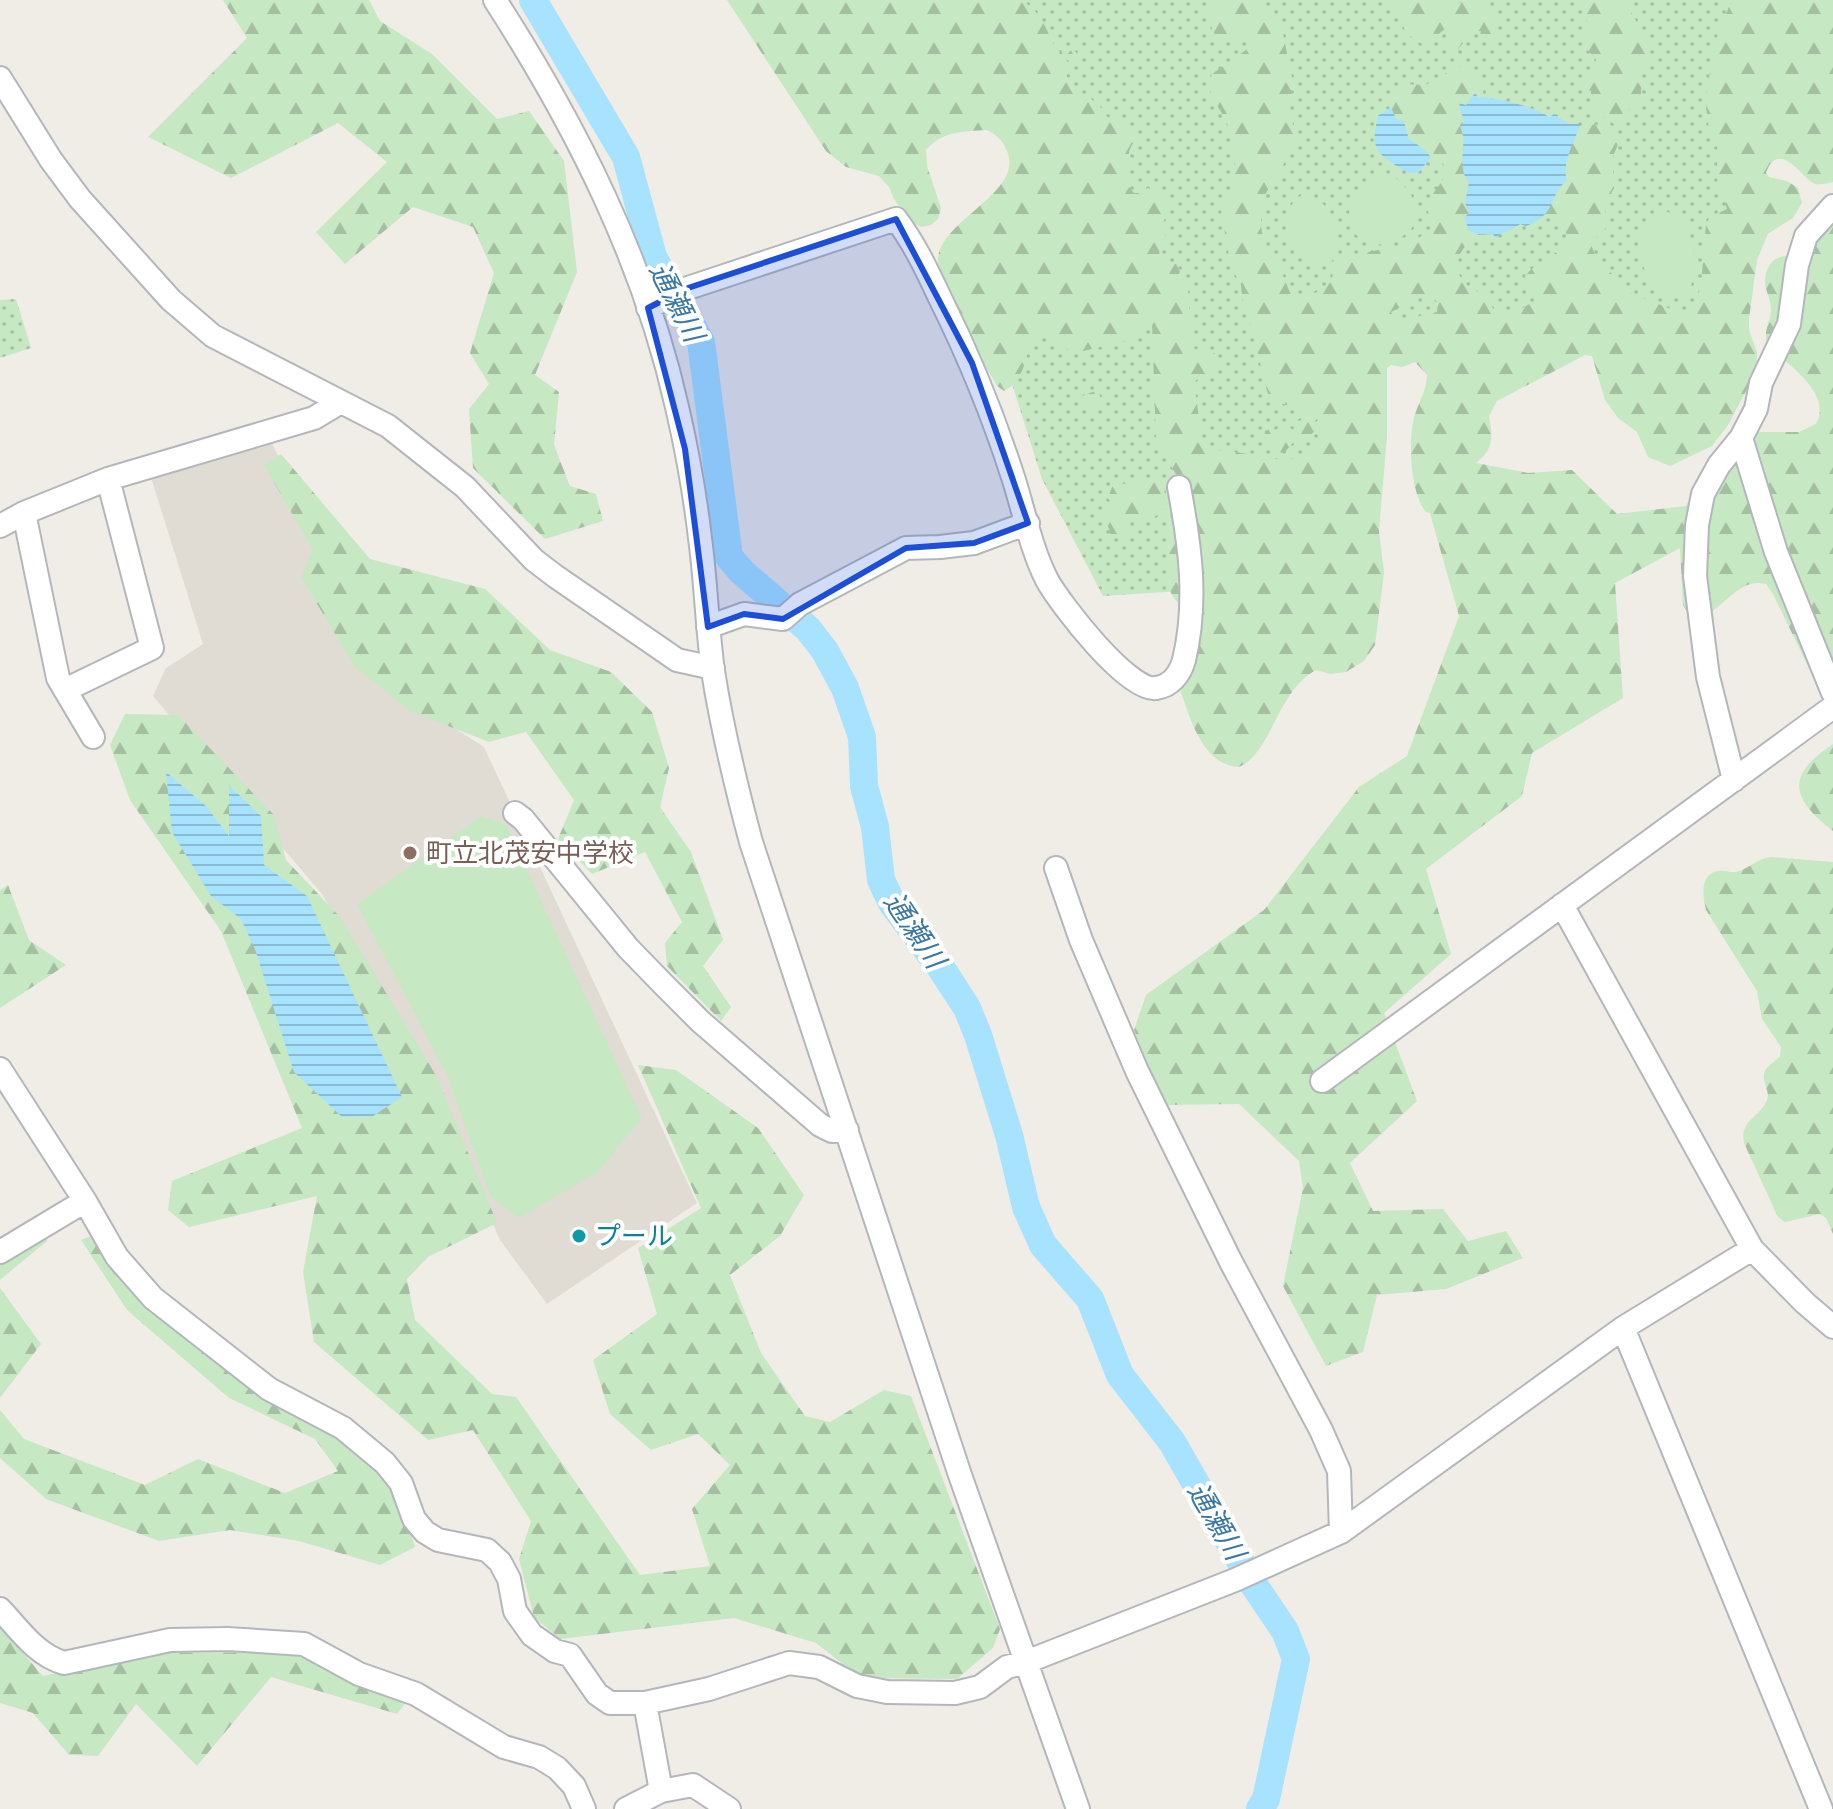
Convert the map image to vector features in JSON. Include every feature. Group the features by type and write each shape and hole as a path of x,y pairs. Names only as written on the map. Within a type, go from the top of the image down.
{"street":[{"path":"495,0 532,57 586,157 656,304 701,539 713,668 731,768 751,842 960,1475 1078,1809"},
{"path":"0,78 51,160 80,199 171,300 213,336 388,426 465,487 534,560 555,576 677,660 713,668"},
{"path":"1734,780 1708,677 1695,576 1697,525 1703,494 1719,465 1741,438 1756,409 1761,383 1789,324 1797,265 1806,236 1833,206"},
{"path":"656,304 685,289 896,219 910,238 972,363 1042,569 1070,613 1102,652 1131,679 1150,689 1173,681 1181,669 1190,634 1193,589 1189,540 1179,487"},
{"path":"0,526 108,479 314,418 339,403"},
{"path":"1741,438 1776,552 1833,693"},
{"path":"65,690 152,648 108,479"},
{"path":"24,513 58,678 93,737"},
{"path":"708,627 744,614 783,619 800,604 906,548 974,543 1028,523"},
{"path":"1322,1081 1833,707"},
{"path":"515,813 628,948 701,1022 820,1125 832,1131 847,1130"},
{"path":"1056,868 1081,940 1137,1071 1231,1262 1321,1430 1339,1471 1341,1532"},
{"path":"1562,905 1752,1249 1833,1327"},
{"path":"0,1069 85,1201 117,1257 153,1298 269,1389 343,1428 385,1463 401,1483 414,1519 425,1532 438,1540 487,1550 500,1562 509,1579 515,1611 532,1635 555,1651 570,1655 597,1694 610,1703 645,1703 709,1689 789,1663 819,1667 857,1686 887,1692 955,1693 980,1687 1007,1667 1235,1580 1341,1532 1623,1328 1752,1249"},
{"path":"0,1252 85,1201"},
{"path":"1623,1328 1821,1809"},
{"path":"0,1609 40,1651 64,1663 170,1640 228,1639 304,1644 359,1674 416,1694 504,1747 548,1762 574,1786 584,1809"},
{"path":"645,1703 661,1791"},
{"path":"626,1809 661,1791 693,1785 729,1809"}],"highlighted area":[{"path":"896,219 972,363 1028,523 974,543 906,548 783,619 744,614 708,627 685,449 648,308 685,289"}],"shaded area":[{"name":"町立北茂安中学校","path":"271,441 323,551 404,696 484,747 697,1203 547,1304 500,1240 426,1070 322,894 153,696 166,668 203,644 150,474"}],"green space":[{"path":"223,0 369,0 380,21 432,54 497,119 529,111 564,161 577,272 535,375 559,392 554,445 570,486 596,494 603,521 545,539 473,468 469,409 489,384 470,353 494,273 473,227 413,207 345,264 316,232 387,162 338,123 231,178 148,137 247,38"},
{"path":"727,0 1023,0 1040,16 1056,49 1066,56 1071,50 1076,52 1073,63 1067,60 1061,62 1075,95 1079,99 1084,94 1102,109 1100,113 1126,126 1136,137 1129,151 1129,187 1134,193 1148,188 1161,194 1166,201 1162,228 1168,241 1159,252 1165,267 1170,262 1176,264 1180,272 1178,275 1188,284 1191,346 1196,350 1200,345 1205,353 1210,350 1218,364 1194,382 1202,440 1217,450 1291,459 1310,451 1320,439 1321,428 1317,419 1313,423 1316,430 1307,438 1297,438 1284,453 1275,451 1273,445 1264,439 1265,431 1272,428 1275,431 1282,424 1294,430 1304,409 1279,403 1268,394 1243,305 1241,285 1231,267 1221,210 1233,186 1234,151 1228,126 1212,95 1210,82 1212,74 1249,48 1251,42 1246,35 1232,42 1220,41 1212,30 1208,0 1260,0 1260,6 1271,8 1280,20 1292,77 1290,111 1296,138 1266,193 1261,210 1261,227 1264,242 1275,256 1291,295 1303,298 1314,294 1331,281 1336,265 1345,257 1378,250 1400,250 1432,229 1426,206 1444,178 1444,167 1441,160 1422,152 1407,140 1388,104 1392,93 1401,84 1425,85 1459,66 1474,72 1482,83 1483,94 1472,100 1495,232 1489,237 1469,240 1460,254 1456,271 1467,285 1482,294 1495,311 1502,313 1517,311 1536,301 1526,292 1525,276 1569,239 1558,222 1539,213 1573,128 1601,125 1614,130 1618,143 1613,158 1614,185 1603,207 1607,218 1606,228 1590,242 1598,262 1617,278 1620,289 1681,313 1696,304 1701,285 1706,224 1710,217 1727,209 1717,179 1717,147 1709,129 1705,99 1718,32 1732,0 1833,0 1833,182 1813,183 1783,159 1771,163 1766,173 1798,188 1802,203 1793,218 1768,234 1757,260 1749,330 1757,352 1757,367 1728,425 1712,446 1670,466 1648,457 1637,432 1618,418 1605,400 1592,356 1585,355 1497,401 1489,416 1489,448 1476,463 1528,473 1572,470 1617,514 1686,506 1721,442 1737,432 1799,432 1816,424 1820,413 1814,391 1767,342 1771,309 1765,277 1772,262 1781,257 1793,257 1833,220 1833,705 1823,697 1766,584 1757,583 1741,588 1704,617 1689,615 1683,605 1680,548 1615,583 1623,698 1532,753 1522,796 1426,869 1451,954 1384,1013 1417,1101 1350,1163 1373,1211 1443,1209 1468,1241 1506,1231 1523,1258 1446,1289 1377,1295 1363,1352 1326,1366 1283,1286 1303,1188 1299,1161 1239,1104 1164,1105 1134,1030 1146,995 1264,910 1359,787 1407,756 1459,616 1430,513 1426,512 1417,493 1412,466 1412,428 1427,375 1415,362 1387,368 1387,436 1379,531 1384,573 1375,645 1364,661 1346,672 1330,674 1316,670 1303,680 1292,692 1250,760 1239,767 1226,764 1215,758 1199,737 1179,687 1194,660 1198,644 1194,625 1173,597 1168,580 1172,504 1149,519 1133,518 1125,536 1111,536 1105,516 1113,507 1108,498 1112,487 1137,482 1162,482 1165,494 1172,495 1179,479 1156,442 1152,322 1130,340 1079,352 1071,352 1045,333 1036,334 1021,373 1004,391 997,386 952,304 939,271 938,259 942,245 952,231 1004,180 1009,166 1002,141 987,130 962,132 946,135 926,150 927,166 941,208 938,219 931,225 921,227 909,221 879,176 846,167 826,151","holes":["1419,298 1438,302 1437,312 1415,317 1407,324 1406,331 1391,312"]},
{"path":"976,0 1815,0 1704,347 1378,346 1345,610 1181,591 1103,596 1042,479 996,333 1076,217"},
{"path":"1393,0 1458,0 1459,3 1490,5 1494,7 1496,37 1488,41 1480,36 1481,31 1464,30 1465,41 1458,49 1448,46 1445,40 1450,27 1430,43 1422,44 1405,32"},
{"path":"1587,0 1625,0 1649,46 1647,66 1642,70 1641,95 1647,100 1643,106 1629,109 1616,125 1592,108 1591,91 1584,88 1584,80 1592,75 1596,59 1585,47 1591,41 1585,36 1587,21 1583,15"},
{"path":"1382,173 1398,179 1408,190 1417,217 1410,230 1397,240 1375,244 1353,231 1349,220 1350,209 1361,187 1370,178"},
{"path":"1303,194 1320,201 1335,228 1336,257 1324,265 1313,265 1301,259 1287,235 1286,220 1291,206"},
{"path":"1663,211 1683,222 1693,246 1694,272 1687,295 1673,296 1661,292 1645,270 1640,256 1641,229 1646,220"},
{"path":"16,299 31,348 0,358 0,300"},
{"path":"1098,390 1101,399 1092,409 1080,402 1082,396"},
{"path":"281,454 370,559 485,589 550,650 611,672 652,712 669,768 660,807 691,852 723,940 703,966 731,1007 721,1021 667,966 665,943 682,922 645,852 592,874 558,839 574,800 526,732 489,742 410,711 355,667 301,577 313,550 264,465"},
{"path":"125,714 178,715 274,815 286,860 340,917 436,1075 497,1223 428,1257 407,1279 415,1320 492,1394 516,1397 640,1575 710,1566 692,1509 730,1465 698,1434 651,1450 610,1414 593,1360 657,1314 638,1248 701,1208 638,1065 676,1070 758,1128 804,1195 780,1236 730,1275 761,1353 805,1416 830,1422 884,1390 911,1396 1000,1629 993,1648 957,1679 861,1678 816,1643 734,1618 560,1639 534,1617 519,1559 531,1521 473,1430 428,1440 314,1342 303,1272 317,1196 189,1227 168,1210 172,1181 302,1128 221,931 130,800 110,745"},
{"path":"1833,744 1833,831 1808,808 1799,787 1807,766"},
{"path":"481,816 506,825 642,1118 597,1173 519,1218 491,1197 446,1073 357,904"},
{"path":"1772,857 1833,862 1833,1234 1826,1218 1820,1214 1785,1222 1778,1217 1744,1143 1744,1129 1767,1100 1764,1073 1780,1056 1781,1047 1762,1019 1757,991 1706,910 1704,899 1705,882 1711,874 1736,872"},
{"path":"8,885 29,940 66,965 0,1008 0,890"},
{"path":"43,1218 47,1241 0,1280 0,1245"},
{"path":"94,1235 148,1307 351,1442 394,1480 415,1547 380,1565 299,1541 230,1530 159,1541 46,1499 0,1458 0,1410 24,1439 145,1485 198,1459 285,1493 338,1471 315,1439 229,1398 127,1310 81,1240"},
{"path":"0,1288 41,1344 0,1398"},
{"path":"0,1627 43,1676 154,1653 307,1652 407,1701 397,1714 271,1677 197,1766 136,1704 98,1756 69,1755 33,1713 0,1703"}],"water":[{"path":"1475,93 1478,97 1525,106 1549,117 1554,114 1569,124 1580,124 1567,159 1567,181 1557,191 1544,216 1526,226 1520,224 1495,238 1493,234 1479,235 1468,230 1465,217 1469,213 1465,203 1469,182 1462,162 1460,127 1464,123 1459,103 1466,105"},
{"path":"1391,107 1396,119 1404,121 1409,140 1431,157 1419,172 1402,169 1378,150 1375,133 1378,116"},
{"path":"166,772 206,806 229,836 229,785 261,816 264,865 307,896 402,1097 373,1116 342,1117 294,1072 255,949 241,919 211,896 172,832"}],"waterway":[{"name":"通瀬川","path":"533,0 626,157 653,257 701,342 729,557 808,629 825,651 845,688 862,737 864,786 875,827 881,880 892,903 967,1008 1009,1135 1026,1207 1043,1245 1090,1299 1120,1375 1172,1442 1254,1585 1285,1631 1296,1659 1266,1799 1260,1809"}],"place":[{"name":"町立北茂安中学校","path":"410,853"},
{"name":"プール","path":"579,1236"}]}
